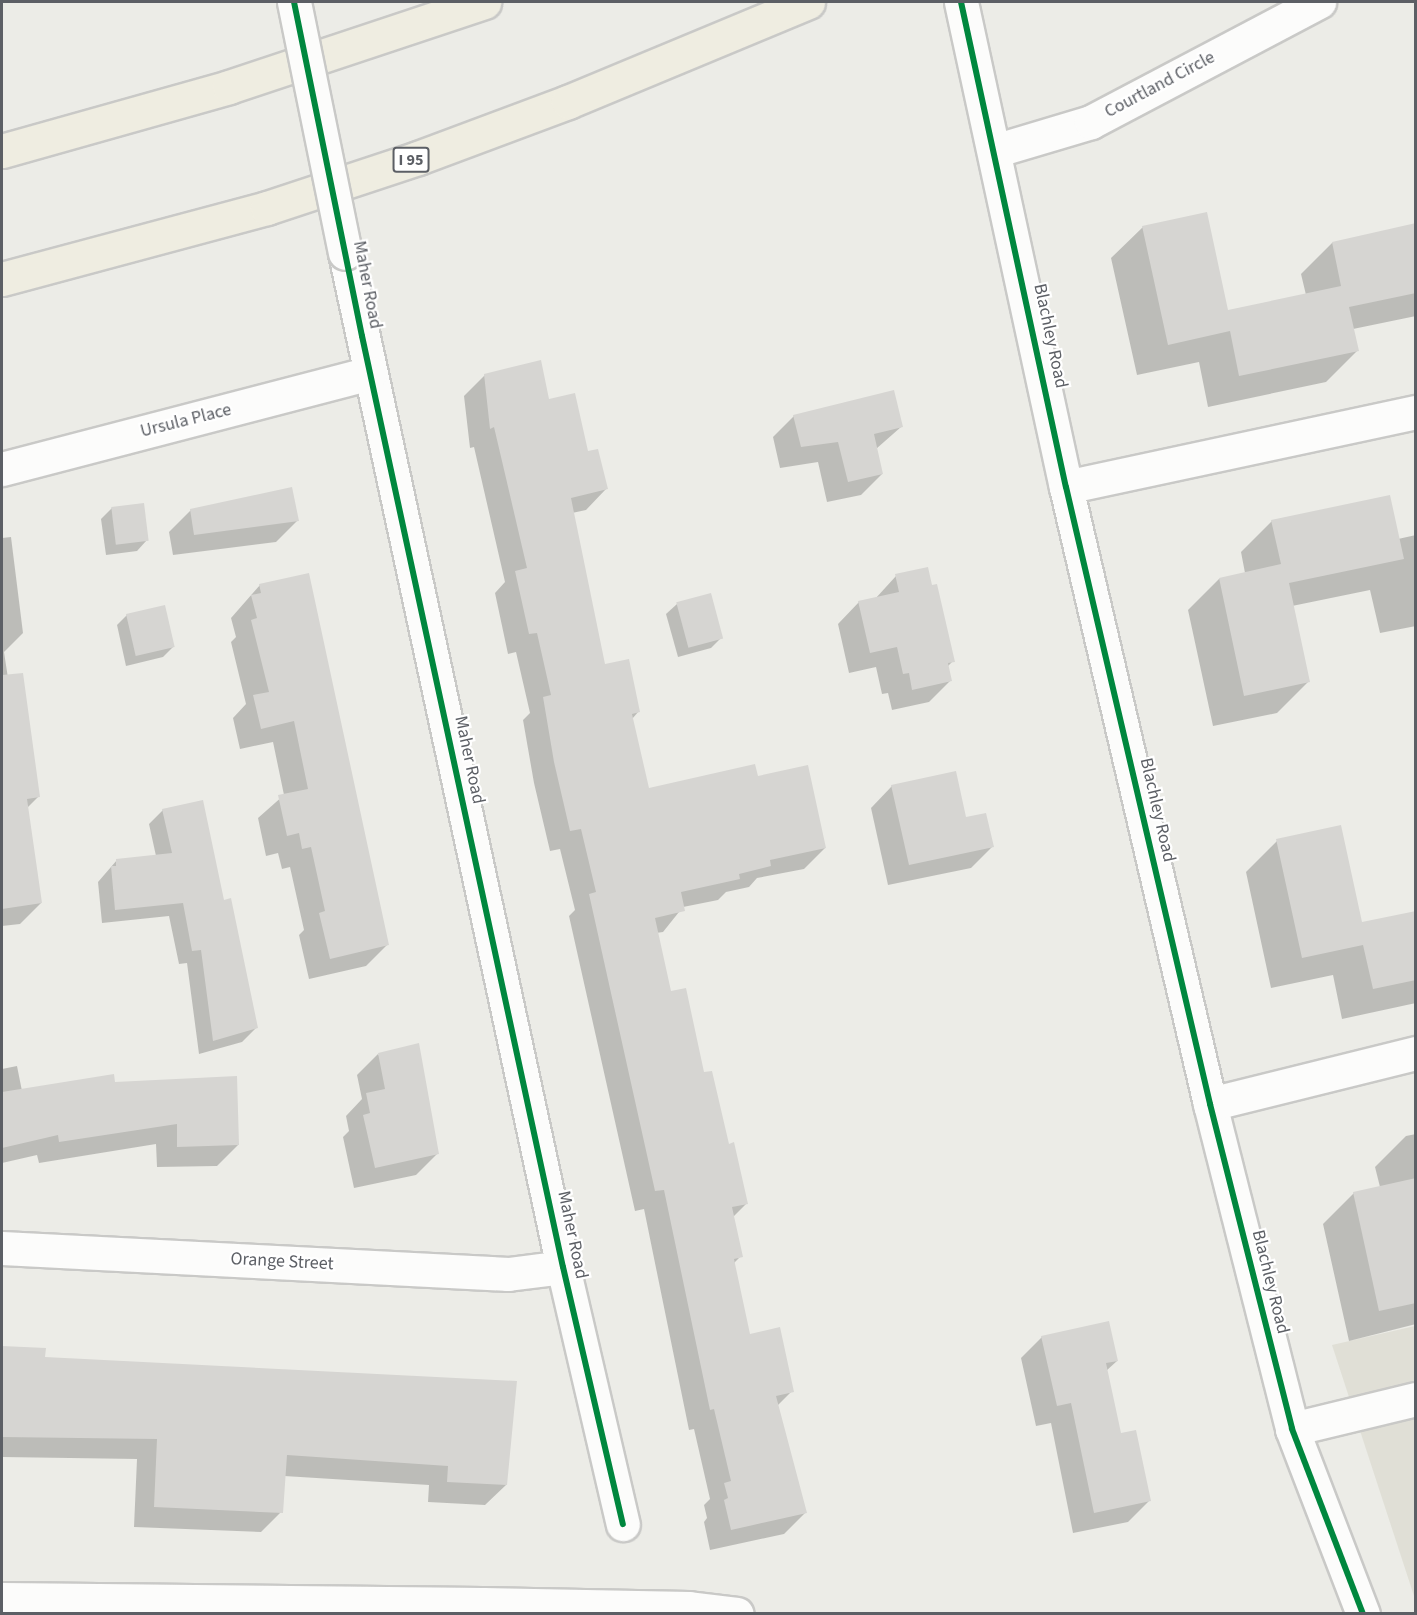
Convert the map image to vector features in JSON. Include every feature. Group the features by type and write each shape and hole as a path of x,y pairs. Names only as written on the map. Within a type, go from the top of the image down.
{"highway":[{"path":"2,151 230,87 484,2"},
{"name":"I 95","path":"2,279 267,208 418,158 579,98 808,2"}],"street":[{"name":"Maher Road","path":"294,2 370,374 563,1267 623,1524"},
{"name":"Blachley Road","path":"962,2 1066,487 1210,1104 1292,1429 1363,1614"},
{"name":"Courtland Circle","path":"994,151 1091,122 1319,2"},
{"name":"Ursula Place","path":"2,469 370,374"},
{"path":"1066,487 1416,412"},
{"path":"1210,1104 1416,1053"},
{"name":"Orange Street","path":"2,1248 508,1274 563,1267"},
{"path":"1292,1429 1416,1398"},
{"path":"2,1599 482,1609 689,1608 737,1614"}],"shaded area":[{"path":"1415,1326 1415,1599 1332,1345"}],"building":[{"path":"1207,212 1228,310 1341,286 1332,242 1416,223 1416,293 1349,307 1359,351 1239,376 1230,331 1168,345 1142,226"},
{"path":"541,360 549,399 575,393 588,451 598,449 608,489 571,498 605,664 629,659 640,712 632,714 649,788 755,764 758,776 808,765 826,848 770,860 771,866 739,874 740,879 681,892 685,911 655,918 671,991 686,988 704,1072 712,1071 729,1144 734,1142 748,1204 732,1207 743,1257 734,1259 750,1334 780,1327 794,1392 776,1396 807,1513 731,1530 724,1500 728,1498 724,1483 731,1481 714,1409 710,1410 664,1190 655,1191 589,894 596,892 581,829 570,831 554,762 543,697 551,695 537,633 529,634 515,571 527,568 494,427 490,429 484,374"},
{"path":"894,390 903,427 874,434 883,474 848,482 838,442 801,447 793,415"},
{"path":"292,487 299,521 194,535 190,509"},
{"path":"1390,495 1404,559 1289,583 1310,682 1244,696 1219,578 1281,564 1271,520"},
{"path":"144,503 149,541 116,545 111,507"},
{"path":"928,567 932,585 937,584 955,662 948,663 952,681 912,690 909,673 903,674 897,647 870,653 858,601 899,592 895,574"},
{"path":"309,573 389,945 330,959 319,913 325,911 311,847 302,849 299,833 287,836 278,795 308,789 294,721 261,729 253,695 269,692 251,620 257,618 251,595 261,593 259,584"},
{"path":"711,593 723,638 688,648 676,602"},
{"path":"165,605 175,647 136,656 126,614"},
{"path":"23,673 40,797 27,799 42,903 2,909 2,675"},
{"path":"956,771 966,817 986,813 994,847 909,865 891,785"},
{"path":"203,800 224,900 231,898 258,1028 213,1041 201,950 192,951 183,903 115,910 111,866 116,866 116,859 172,853 162,809"},
{"path":"1341,825 1362,922 1416,911 1416,980 1373,989 1363,945 1302,958 1276,839"},
{"path":"419,1043 439,1154 375,1168 363,1115 370,1113 366,1093 385,1089 378,1053"},
{"path":"114,1074 115,1082 237,1076 239,1145 177,1147 177,1124 59,1142 58,1135 2,1148 2,1092"},
{"path":"1416,1178 1416,1303 1379,1311 1353,1192"},
{"path":"1109,1321 1118,1361 1106,1363 1121,1433 1136,1430 1151,1501 1094,1513 1071,1403 1057,1406 1041,1336"},
{"path":"2,1346 46,1348 45,1357 517,1381 507,1485 447,1482 448,1466 287,1455 283,1513 154,1507 157,1439 2,1437"}],"cycle path":[{"path":"294,2 362,336 563,1267 623,1524"},
{"path":"961,2 1066,487 1210,1104 1292,1429 1363,1614"}]}
